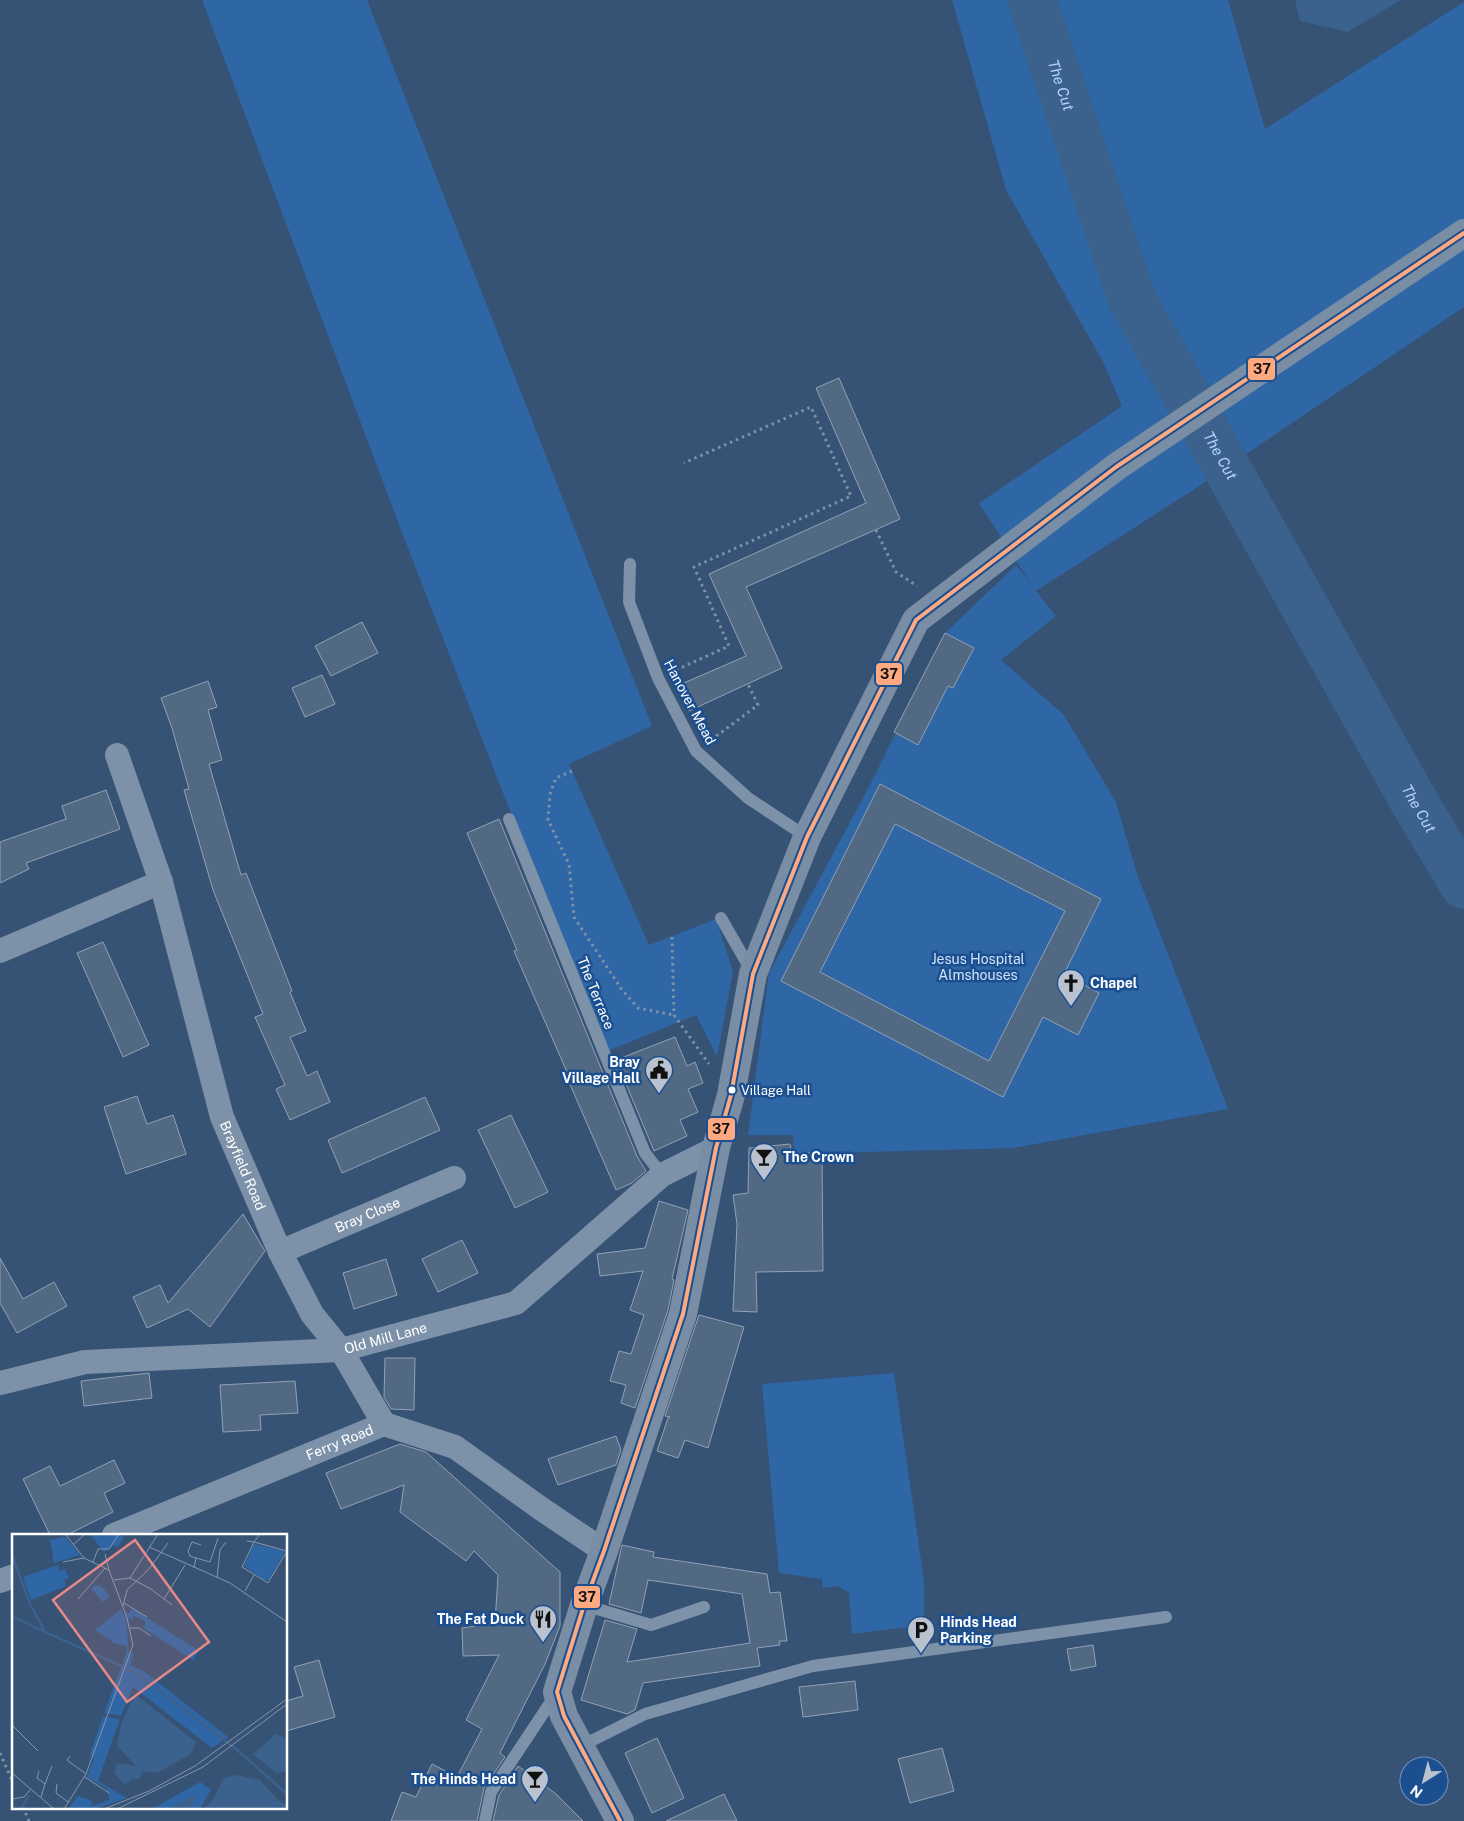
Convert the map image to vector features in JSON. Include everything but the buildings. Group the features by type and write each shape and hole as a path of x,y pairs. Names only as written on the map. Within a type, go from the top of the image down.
{"main road":[{"path":"620,1821 579,1747 564,1716 557,1692 584,1605 683,1314 716,1148 730,1095 753,974 807,836 916,620 1116,467 1464,233"}],"street":[{"name":"Brayfield Road","path":"118,755 161,882 222,1117 280,1252 312,1314 341,1350 384,1424"},
{"path":"0,951 161,882"},
{"name":"Old Mill Lane","path":"0,1383 85,1362 341,1350 516,1303 662,1175 716,1148"},
{"name":"Bray Close","path":"280,1252 454,1178"},
{"name":"Ferry Road","path":"116,1534 384,1424 455,1447 543,1510 604,1550"},
{"path":"0,1581 12,1577"}],"lane":[{"name":"Hanover Mead","path":"630,564 629,602 658,678 696,751 748,798 807,836"},
{"name":"The Terrace","path":"510,819 645,1153 662,1175"},
{"path":"721,918 753,974"},
{"path":"584,1605 651,1625 704,1608"},
{"path":"579,1747 645,1714 814,1666 1166,1618"},
{"path":"485,1821 491,1792 557,1692"}],"path":[{"path":"658,678 729,646 694,568 851,496 810,407 684,463"},
{"path":"876,530 896,572 939,602"},
{"path":"696,751 758,705 748,684"},
{"path":"572,772 556,778 550,794 548,820 569,864 574,917 622,990 638,1008 674,1015"},
{"path":"672,936 674,1015 730,1095"},
{"path":"0,1753 12,1781"},
{"path":"23,1808 29,1821"}],"green space":[{"path":"202,0 367,0 652,726 569,764 649,945 716,919 733,971 717,1057 696,1015 608,1051 503,793 401,530"},
{"name":"Jesus Hospital Almshouses","path":"952,0 1228,0 1265,129 1464,2 1464,307 1193,490 1036,591 1056,616 1001,660 1064,715 1116,802 1137,874 1228,1109 1013,1148 794,1154 793,1135 748,1135 769,973 872,781 945,633 1016,565 1031,584 979,503 1122,406 1103,362 1006,190"},
{"path":"894,1373 924,1581 924,1625 852,1634 849,1593 838,1586 823,1588 822,1579 779,1573 762,1384"}],"shaded area":[{"path":"1295,0 1401,0 1348,32 1300,21"}],"waterway":[{"name":"The Cut","path":"1032,0 1132,299 1416,805 1464,885"}],"transit line":[{"name":"37","path":"620,1821 564,1716 557,1692 584,1605 604,1551 683,1314 716,1148 731,1095 753,974 807,837 916,620 1116,467 1464,233"}],"place":[{"name":"Chapel","path":"1071,1007"},
{"name":"Village Hall","path":"732,1090"},
{"name":"Bray Village Hall","path":"659,1094"},
{"name":"The Crown","path":"764,1181"},
{"name":"The Fat Duck","path":"543,1643"},
{"name":"Hinds Head Parking","path":"921,1654"},
{"name":"The Hinds Head","path":"535,1803"}]}
